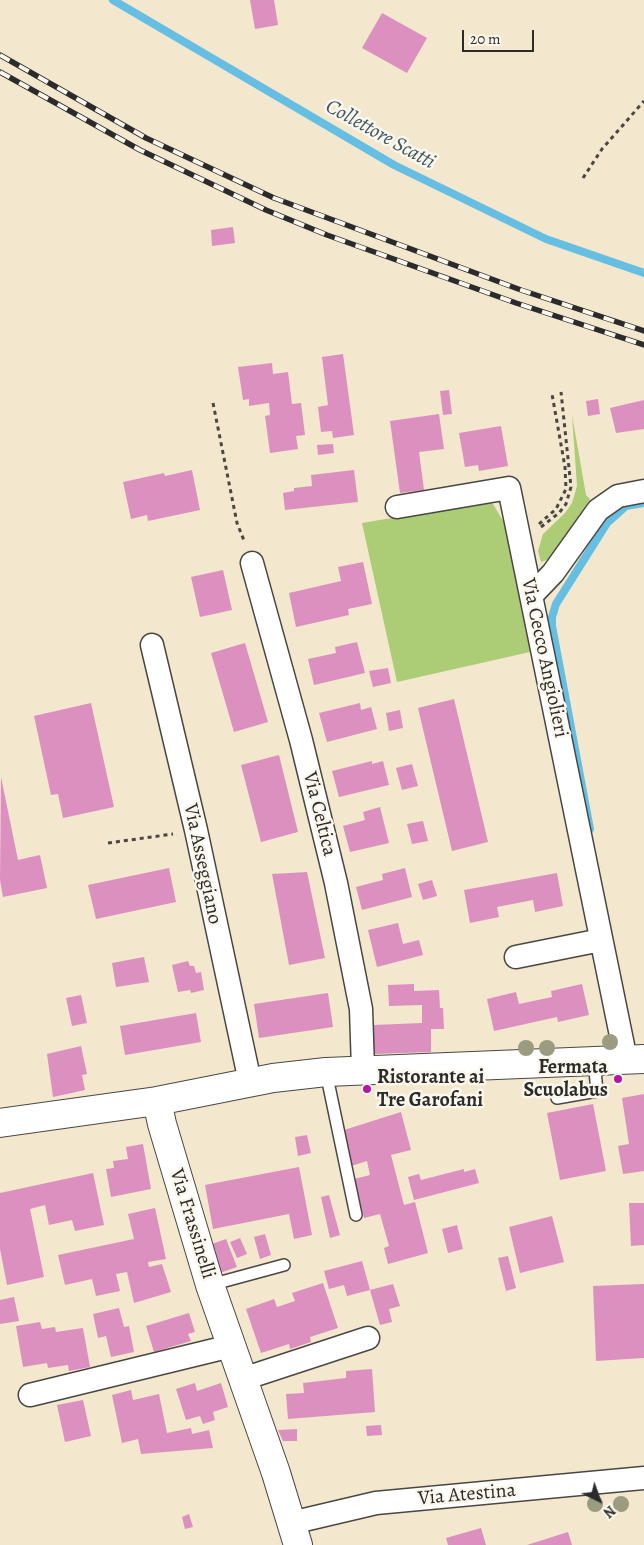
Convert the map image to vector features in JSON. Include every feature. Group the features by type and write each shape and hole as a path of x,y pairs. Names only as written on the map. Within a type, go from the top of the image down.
{"street":[{"name":"Via Cecco Angiolieri","path":"397,507 509,488 527,533 531,596 602,940 635,1060"},
{"path":"531,596 552,573 598,510 618,496 644,491"},
{"name":"Via Celtica","path":"252,563 301,740 336,883 361,1010 364,1069"},
{"name":"Via Asseggiano","path":"152,645 196,830 250,1082"},
{"path":"516,957 602,940"},
{"path":"0,1123 157,1101 250,1082 326,1072 364,1069 635,1060"},
{"name":"Via Frassinelli","path":"157,1101 162,1124 210,1285 294,1534"},
{"path":"243,1379 368,1338"},
{"path":"30,1395 231,1346"},
{"name":"Via Atestina","path":"294,1534 376,1503 644,1478"}],"lane":[{"path":"557,1098 597,1090 594,1061"},
{"path":"326,1072 356,1215"},
{"path":"210,1285 284,1265"}],"path":[{"path":"583,178 602,149 644,101"},
{"path":"527,533 559,513 570,493 570,467 562,392"},
{"path":"527,533 554,512 565,492 565,466 552,394"},
{"path":"213,402 237,523 252,563"},
{"path":"108,843 196,830"}],"green space":[{"path":"572,415 586,495 590,499 550,559 541,562 538,551 543,534 565,513 572,503 577,486"},
{"path":"486,502 493,504 506,526 530,652 397,682 362,523"}],"building":[{"path":"250,0 274,0 278,25 255,29"},
{"path":"382,13 427,38 407,73 362,48"},
{"path":"233,227 235,243 212,246 211,230"},
{"path":"343,354 354,435 333,438 332,431 321,432 318,407 328,405 322,357"},
{"path":"272,363 273,374 288,372 292,404 301,403 305,435 296,436 298,449 270,453 265,416 270,415 269,403 249,406 249,399 243,400 238,367"},
{"path":"449,390 452,414 443,415 440,391"},
{"path":"598,399 600,414 588,416 586,401"},
{"path":"644,400 644,429 616,433 610,408"},
{"path":"439,414 444,449 419,452 424,490 400,493 390,421"},
{"path":"501,426 508,466 479,471 478,465 465,467 459,433"},
{"path":"333,444 334,453 318,455 317,445"},
{"path":"192,470 200,510 148,521 147,515 131,519 123,482 164,473 165,476"},
{"path":"354,470 358,502 285,510 283,493 294,491 294,488 312,486 311,475"},
{"path":"363,562 372,604 348,609 349,615 296,627 289,593 341,581 338,567"},
{"path":"223,570 232,610 200,617 191,577"},
{"path":"357,642 365,673 314,685 308,659 336,653 335,647"},
{"path":"245,643 268,722 234,732 211,653"},
{"path":"388,668 391,683 373,687 369,671"},
{"path":"454,699 488,842 452,851 418,708"},
{"path":"91,703 114,807 63,818 58,794 51,795 34,716"},
{"path":"360,703 361,710 371,707 377,729 327,742 319,713"},
{"path":"400,710 403,728 389,731 386,713"},
{"path":"279,755 298,832 261,842 241,765"},
{"path":"372,761 372,764 383,761 389,785 339,797 332,771"},
{"path":"412,764 418,786 402,790 396,768"},
{"path":"1,777 18,860 40,855 47,888 3,897 0,880"},
{"path":"380,807 389,843 350,852 343,826 365,820 363,812"},
{"path":"423,821 428,841 412,844 407,824"},
{"path":"169,868 176,902 96,919 88,885"},
{"path":"405,868 412,897 362,910 356,887 383,880 382,874"},
{"path":"307,872 325,958 289,965 272,874"},
{"path":"557,873 563,906 535,912 533,900 497,907 499,917 470,923 464,890"},
{"path":"432,880 437,896 423,900 418,884"},
{"path":"398,923 403,944 419,940 423,955 377,967 368,930"},
{"path":"144,957 149,982 116,987 112,963"},
{"path":"188,961 190,966 194,966 196,973 201,972 204,990 191,993 190,990 178,992 172,965"},
{"path":"414,984 414,991 439,990 440,1008 443,1008 444,1029 431,1029 431,1052 374,1054 373,1025 422,1023 422,1005 389,1006 388,985"},
{"path":"582,984 589,1015 558,1022 557,1017 494,1031 487,999 516,992 519,1004 552,997 551,991"},
{"path":"328,993 333,1027 259,1038 254,1004"},
{"path":"81,995 87,1023 72,1026 66,998"},
{"path":"196,1013 201,1042 125,1055 120,1026"},
{"path":"81,1046 87,1074 82,1075 85,1090 53,1097 47,1054"},
{"path":"644,1094 644,1171 623,1174 618,1146 629,1144 622,1098"},
{"path":"593,1104 606,1171 560,1180 547,1113"},
{"path":"401,1112 411,1150 391,1155 404,1205 415,1202 428,1253 388,1264 384,1248 389,1246 380,1214 364,1218 354,1179 370,1175 367,1161 351,1166 344,1130"},
{"path":"307,1135 311,1153 298,1156 295,1137"},
{"path":"143,1144 151,1189 111,1197 106,1169 114,1168 113,1161 128,1159 126,1147"},
{"path":"299,1167 312,1235 294,1239 289,1214 213,1229 205,1185"},
{"path":"464,1169 464,1172 475,1169 479,1183 414,1200 408,1177 419,1174 421,1180"},
{"path":"93,1173 104,1225 75,1231 72,1220 49,1225 45,1205 30,1209 44,1277 7,1285 0,1249 0,1193"},
{"path":"329,1195 340,1235 330,1238 321,1197"},
{"path":"629,1203 644,1203 644,1245 631,1246"},
{"path":"155,1208 166,1259 148,1262 149,1267 162,1264 171,1292 134,1303 127,1272 116,1274 120,1291 96,1296 92,1279 65,1285 58,1255 134,1239 128,1214"},
{"path":"552,1216 564,1262 520,1273 509,1227"},
{"path":"457,1225 463,1249 448,1253 442,1229"},
{"path":"265,1234 271,1255 260,1259 254,1237"},
{"path":"240,1238 247,1254 237,1258 230,1242"},
{"path":"226,1239 237,1267 220,1273 209,1245"},
{"path":"508,1256 516,1288 506,1291 498,1258"},
{"path":"362,1261 370,1290 347,1296 344,1285 329,1289 324,1271"},
{"path":"323,1283 338,1328 310,1337 311,1342 290,1349 289,1344 261,1353 246,1309 274,1299 277,1307 295,1301 292,1293"},
{"path":"393,1284 400,1306 389,1309 392,1322 380,1325 370,1290"},
{"path":"644,1284 644,1358 596,1361 593,1286"},
{"path":"14,1297 19,1321 0,1324 0,1300"},
{"path":"119,1308 124,1327 129,1326 134,1352 111,1357 106,1336 98,1338 93,1314"},
{"path":"189,1313 195,1332 188,1334 191,1341 154,1352 146,1326"},
{"path":"40,1322 42,1329 55,1327 56,1332 83,1328 90,1367 69,1371 68,1365 48,1368 47,1363 23,1367 16,1326"},
{"path":"372,1369 375,1412 288,1419 286,1394 304,1393 303,1383 346,1378 346,1371"},
{"path":"195,1383 197,1391 221,1383 228,1407 213,1412 215,1420 203,1424 200,1416 186,1420 176,1389"},
{"path":"131,1390 133,1400 159,1394 167,1433 191,1428 192,1434 209,1430 213,1448 141,1454 138,1439 122,1443 112,1395"},
{"path":"83,1400 91,1436 65,1442 57,1405"},
{"path":"381,1425 382,1435 367,1436 366,1426"},
{"path":"297,1429 297,1441 283,1441 278,1430"},
{"path":"189,1514 193,1527 185,1529 182,1517"},
{"path":"481,1528 486,1545 448,1545 446,1538"},
{"path":"568,1532 572,1545 527,1545"}],"waterway":[{"name":"Collettore Scatti","path":"113,0 394,165 546,239 644,273"},
{"path":"590,829 552,626 552,617 556,604 607,523 626,506 644,503"}],"railway":[{"path":"0,55 146,138 274,198 521,290 644,331"},
{"path":"0,72 140,150 266,210 327,235 516,303 644,345"}],"place":[{"name":"Fermata Scuolabus","path":"618,1079"},
{"name":"Ristorante ai Tre Garofani","path":"367,1089"}]}
